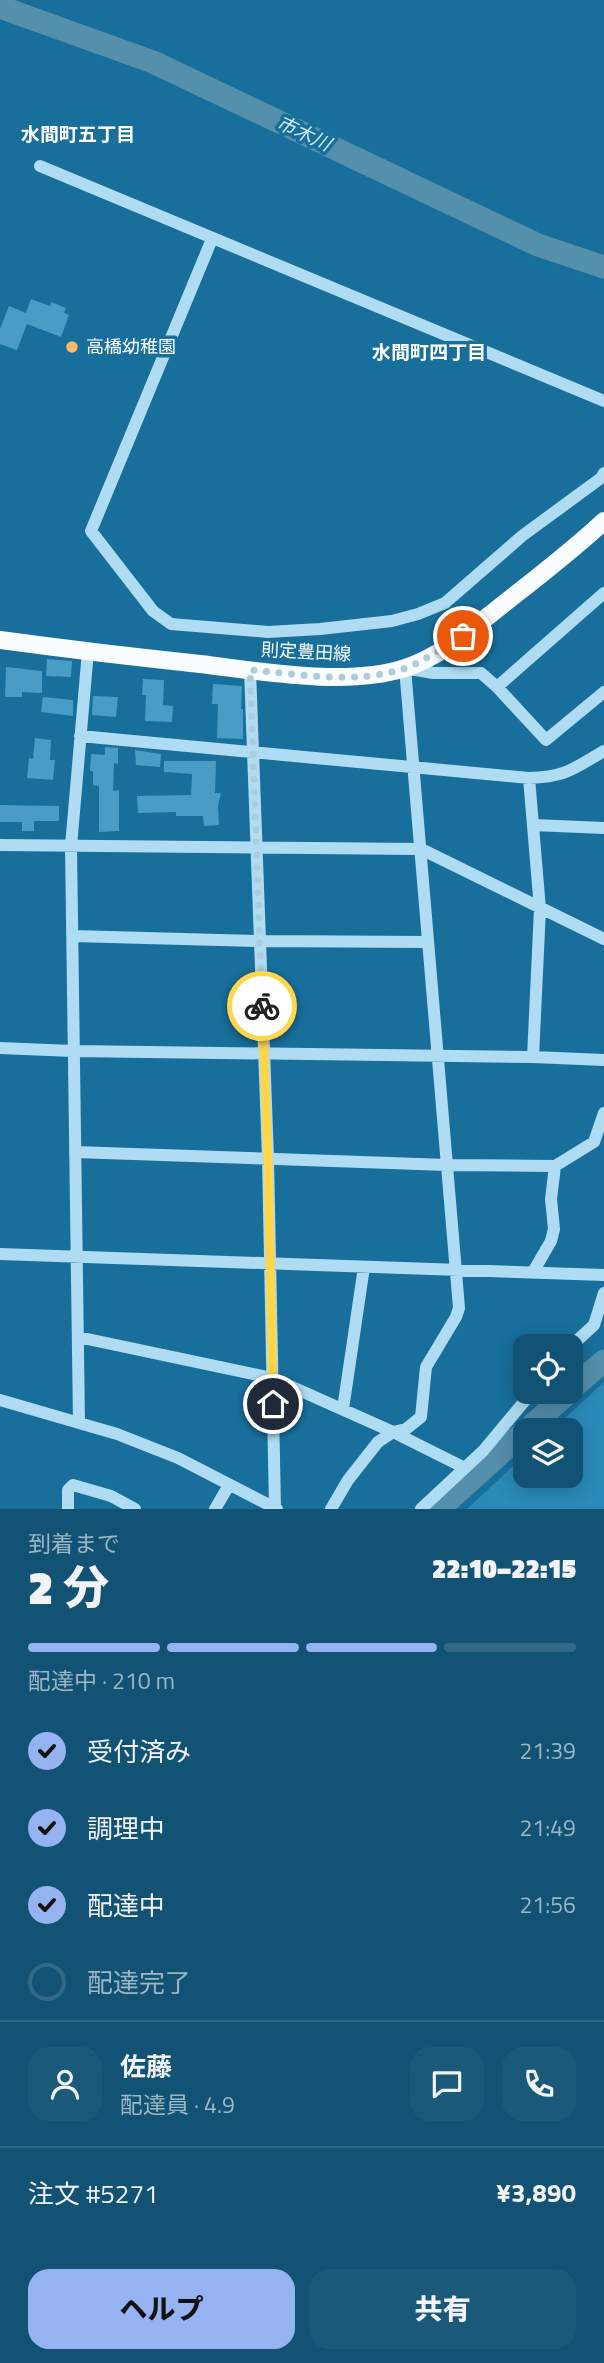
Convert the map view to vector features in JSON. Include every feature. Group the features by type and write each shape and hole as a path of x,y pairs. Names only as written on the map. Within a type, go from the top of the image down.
{"main road":[{"name":"則定豊田線","path":"0,640 250,670 342,677 374,675 405,668 463,636 565,556 604,521"}],"street":[{"path":"40,166 212,239 603,397"},
{"path":"212,239 91,531 153,611 171,624 268,632 392,621 418,614 445,603 522,536 601,478 604,473"},
{"path":"497,687 604,593"},
{"path":"79,1423 71,846 88,651"},
{"path":"331,1509 348,1480 379,1442 393,1432 406,1429 421,1417 426,1367 459,1308 405,668 433,673 481,673 546,740 604,692"},
{"path":"0,1400 117,1434 178,1458 276,1508 268,1158 250,670"},
{"path":"80,736 254,750 529,778 565,774 604,751"},
{"path":"529,778 540,909 533,1057"},
{"path":"533,825 604,828"},
{"path":"0,845 421,849 604,939"},
{"path":"73,936 427,942"},
{"path":"0,1048 604,1060"},
{"path":"75,1152 447,1165 555,1166 594,1142 604,1113"},
{"path":"533,1272 551,1241 554,1229 551,1199 555,1166"},
{"path":"0,1254 604,1275"},
{"path":"343,1409 365,1267"},
{"path":"583,1335 594,1325 604,1293"},
{"path":"78,1337 272,1378 393,1432 465,1468"},
{"path":"421,1509 483,1451 522,1404"},
{"path":"68,1509 68,1490 73,1485 111,1496 135,1509"},
{"path":"215,1509 229,1485"}],"shaded area":[{"path":"604,1382 604,1509 467,1509 513,1466 513,1488 583,1488 583,1418 565,1418"}],"building":[{"path":"31,299 66,308 64,313 69,315 61,337 27,324 17,350 0,344 0,329 9,306 26,313"},
{"path":"47,659 72,661 71,677 46,676"},
{"path":"6,667 42,671 42,693 22,692 22,697 5,697"},
{"path":"143,679 164,680 163,705 173,706 172,722 145,721 146,695 142,695"},
{"path":"213,684 242,686 243,739 217,738 218,704 212,704"},
{"path":"93,696 118,697 116,717 92,715"},
{"path":"43,697 73,700 73,716 41,712"},
{"path":"35,738 51,740 50,760 55,760 53,780 27,778 29,758 33,759"},
{"path":"105,747 118,748 118,764 114,763 113,791 119,790 119,831 99,832 99,786 93,785 91,754 105,755"},
{"path":"135,750 161,754 160,767 136,765"},
{"path":"164,761 216,761 215,793 221,793 218,806 219,825 204,826 203,816 176,816 176,812 138,813 137,796 191,795 192,774 164,772"},
{"path":"0,805 59,806 59,821 34,821 34,831 22,831 22,822 0,822"}],"waterway":[{"name":"市木川","path":"0,7 153,62 538,245 604,267"},
{"path":"583,1379 604,1361"},
{"path":"540,1418 556,1404"},
{"path":"439,1509 513,1442"}],"way so far":[{"path":"262,1006 250,670 342,677 374,675 405,668 463,636"}],"place":[{"name":"高橋幼稚園","path":"72,347"}],"district":[{"name":"水間町五丁目","path":"78,134"},
{"name":"水間町四丁目","path":"429,352"}],"route":[{"path":"262,1006 273,1404"}]}
